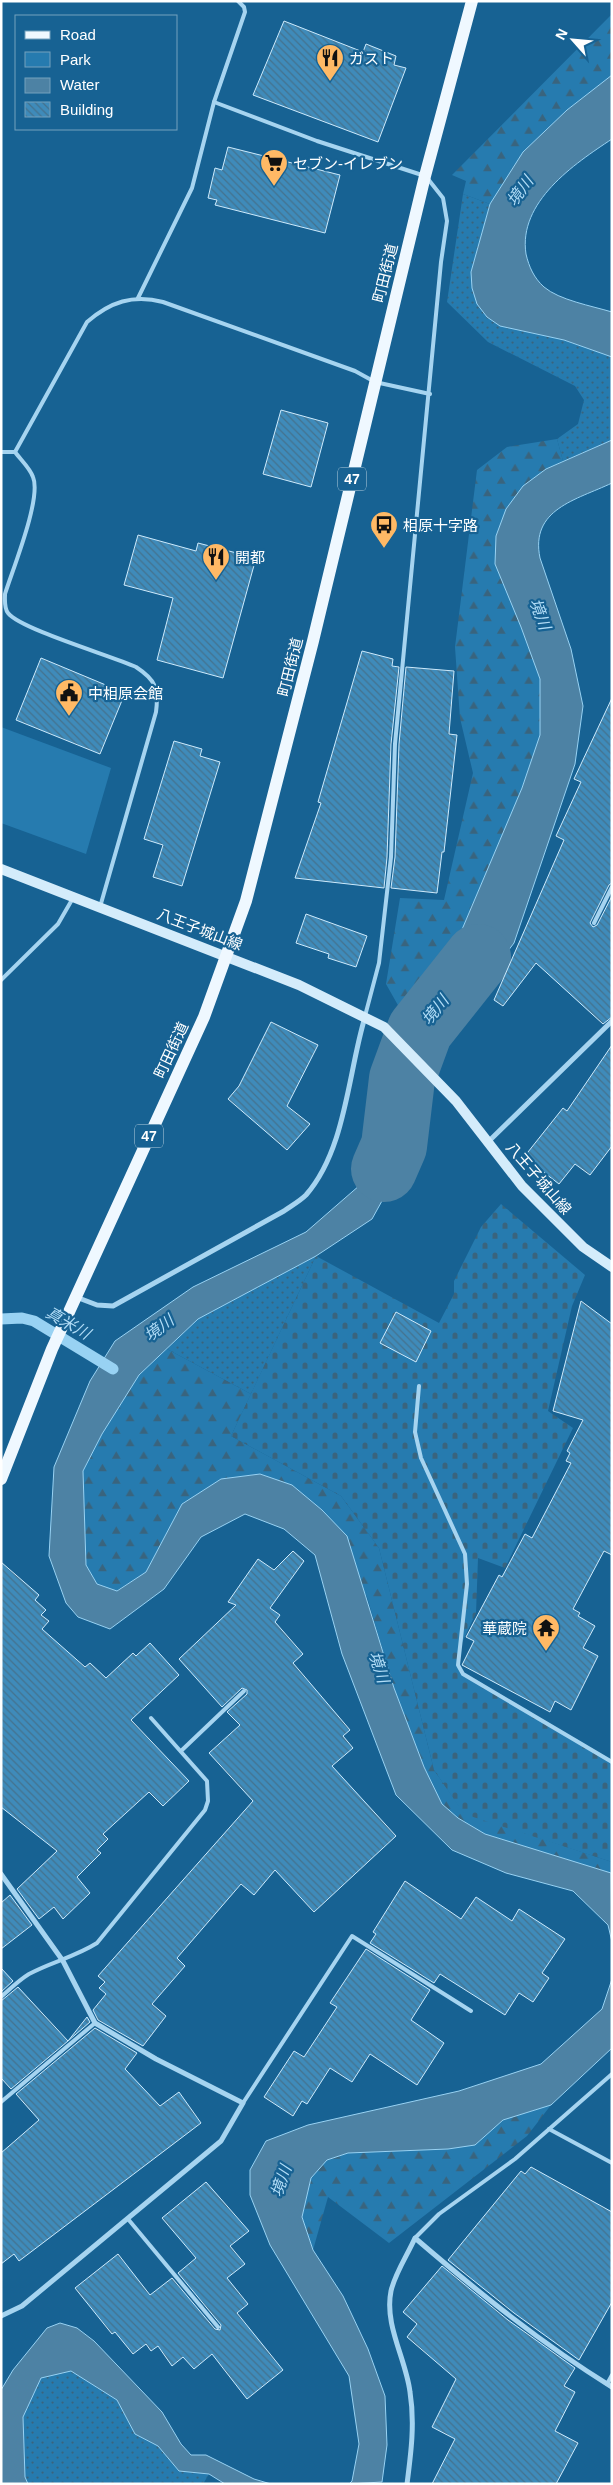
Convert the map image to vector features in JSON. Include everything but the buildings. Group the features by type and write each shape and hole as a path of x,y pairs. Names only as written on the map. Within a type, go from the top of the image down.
{"main road":[{"name":"町田街道","path":"1,1479 52,1349 204,1017 246,901 314,641 425,176 472,1"},
{"name":"八王子城山線","path":"1,869 298,985 365,1016 384,1027 434,1076 522,1186 583,1247 612,1267"}],"street":[{"path":"75,1297 97,1305 112,1306 284,1211 306,1196 324,1167 341,1124 355,1050 365,1016"},
{"path":"488,1142 612,1021"},
{"path":"1,1874 63,1961 95,2023 156,2059 243,2103 220,2141 22,2306 1,2316"},
{"path":"407,2484 413,2436 410,2391 397,2346 390,2312 391,2290 415,2238 468,2284 561,2354 609,2385"}],"lane":[{"path":"138,298 192,188 214,102 245,12 244,7 238,1"},
{"path":"214,102 317,141 425,176 443,198 447,221 441,262 430,394 395,744 391,857 379,963 365,1016"},
{"path":"15,452 87,322 101,310 128,299 138,298 163,302 355,370 375,382 430,394"},
{"path":"1,452 15,452"},
{"path":"15,452 33,477 35,487 33,506 5,594 5,604 8,613 26,625 136,667 149,676 157,690 156,712 100,907"},
{"path":"594,923 612,887"},
{"path":"1,980 58,924 74,896"},
{"path":"419,1386 415,1432 421,1458 465,1554 468,1584 458,1665 463,1674 612,1762"},
{"path":"180,1751 244,1691"},
{"path":"1,1997 26,1975 81,1954 97,1943 205,1810 208,1801 207,1781 151,1718"},
{"path":"243,2103 352,1936 471,2011"},
{"path":"1,2102 95,2023"},
{"path":"415,2238 439,2214 515,2159 612,2074"},
{"path":"549,2128 612,2163"},
{"path":"128,2219 218,2327"},
{"path":"609,2385 612,2375"}],"green space":[{"path":"612,14 612,75 567,110 523,152 490,204 463,194 466,181 452,175"},
{"path":"463,194 490,204 471,272 564,340 612,357 612,440 563,461 557,439 578,424 584,400 575,386 488,342 447,302"},
{"path":"557,439 563,461 546,469 521,627 540,679 540,735 522,788 455,946 399,1007 386,984 400,898 444,900 473,773 460,718 455,647 477,470 507,447"},
{"path":"1,727 111,768 86,854 1,823"},
{"path":"501,1204 585,1275 572,1306 548,1411 573,1428 505,1568 478,1558 476,1613 459,1649 459,1669 612,1762 612,1862 464,1814 434,1770 379,1548 341,1496 231,1436 316,1256 439,1323 454,1294 454,1281 481,1227"},
{"path":"316,1256 251,1394 167,1349 198,1319"},
{"path":"167,1349 251,1394 231,1436 341,1496 379,1548 434,1770 464,1813 612,1862 611,1873 485,1834 458,1818 442,1804 424,1767 394,1688 367,1597 322,1510 292,1485 260,1474 221,1479 182,1504 146,1572 116,1591 97,1584 86,1565 83,1471 102,1434 139,1375"},
{"path":"551,2105 527,2136 389,2243 328,2197 313,2250 302,2217 311,2178 327,2160 348,2153 448,2149 475,2145 503,2120"},
{"path":"71,2370 117,2400 135,2434 158,2446 179,2471 209,2474 203,2484 28,2484 25,2477 23,2417 41,2378"}],"water":[{"path":"612,75 612,139 581,160 552,186 540,201 531,218 526,235 526,254 540,284 550,292 612,312 612,357 564,340 500,326 487,317 477,304 472,288 471,272 490,204 523,152 567,110"},
{"path":"612,440 612,483 559,508 549,517 542,528 539,541 540,558 571,649 583,706 575,764 514,943 436,1046 399,1007 455,946 522,788 540,735 540,679 495,564 496,536 506,509 523,486 546,469"},
{"path":"376,1063 416,1088 409,1152 372,1219 316,1256 198,1319 139,1375 102,1434 83,1471 86,1565 97,1584 117,1591 146,1572 182,1504 221,1479 260,1474 292,1485 322,1510 347,1536 394,1688 424,1767 442,1804 458,1818 485,1834 611,1873 612,1942 608,1925 573,1891 506,1873 452,1850 396,1795 342,1654 315,1555 284,1529 245,1514 201,1537 164,1589 110,1629 78,1617 66,1603 49,1556 54,1467 90,1381 115,1341 193,1287 306,1232 360,1185 382,1131"},
{"path":"612,1979 612,2048 551,2105 503,2120 475,2145 448,2149 348,2153 327,2160 311,2178 302,2217 313,2250 343,2296 368,2349 385,2396 387,2445 382,2482 349,2484 352,2481 359,2444 349,2376 270,2245 250,2195 250,2170 266,2141 308,2125 459,2091 541,2064 602,2009"},
{"path":"60,2323 77,2328 94,2341 162,2412 181,2444 191,2455 206,2455 254,2479 271,2484 225,2484 209,2474 179,2471 158,2446 135,2434 117,2400 71,2371 41,2378 23,2417 25,2477 28,2484 1,2484 1,2390 13,2370 47,2328"}],"waterway":[{"name":"境川","path":"384,1169 394,1146 402,1079 420,1030 478,957"},
{"name":"真米川","path":"1,1319 22,1318 34,1321 113,1369"}],"place":[{"name":"ガスト","path":"330,82"},
{"name":"セブン-イレブン","path":"274,187"},
{"name":"相原十字路","path":"384,549"},
{"name":"開都","path":"216,581"},
{"name":"中相原会館","path":"69,717"},
{"name":"華蔵院","path":"546,1652"}]}
